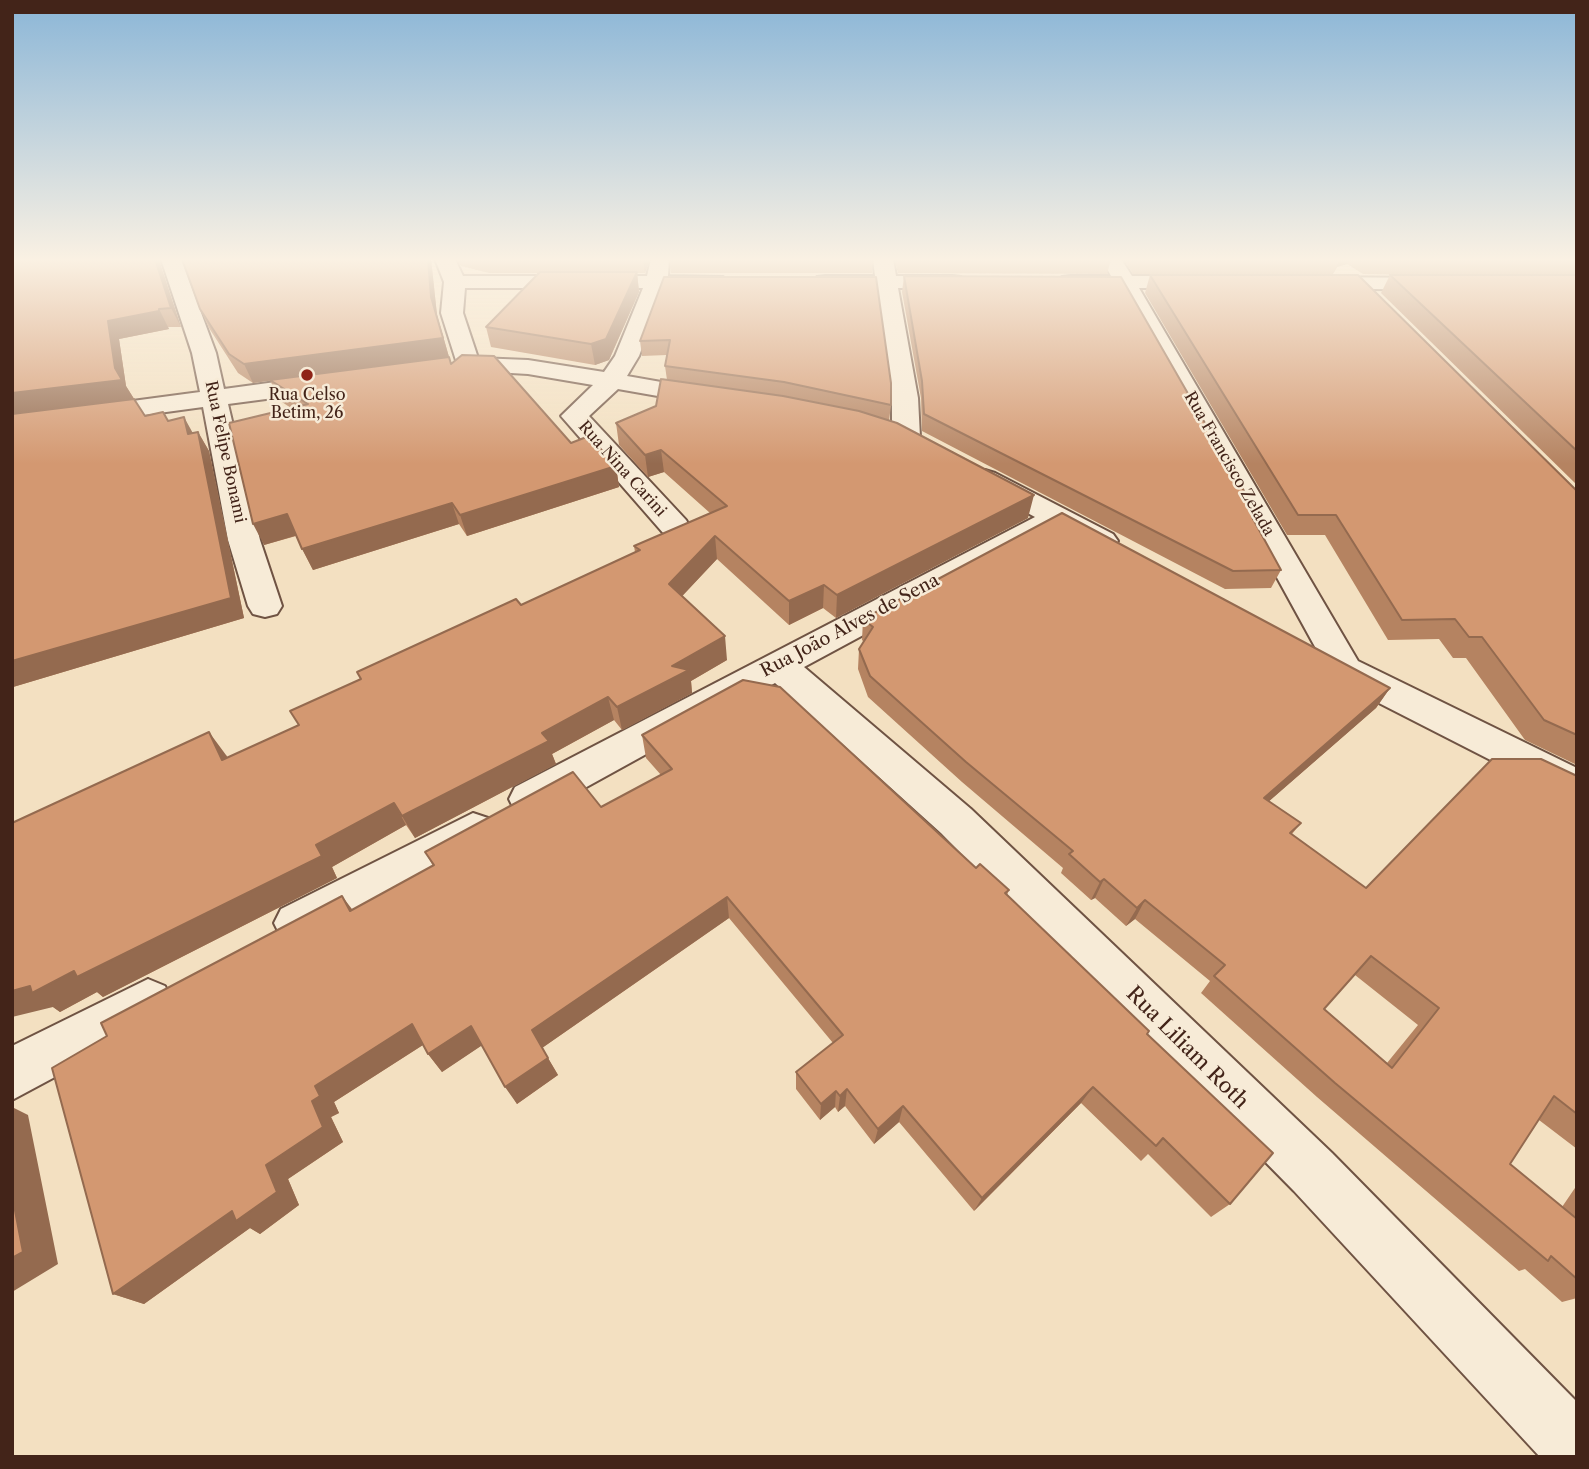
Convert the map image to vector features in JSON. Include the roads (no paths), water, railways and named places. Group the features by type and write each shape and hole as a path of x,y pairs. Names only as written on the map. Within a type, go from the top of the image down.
{"street":[{"name":"Rua Felipe Bonami","path":"195,328 204,353 244,540 265,606"},
{"path":"453,328 454,367 528,368 731,400"},
{"name":"Rua Nina Carini","path":"638,328 627,356 610,383 574,416 675,527"},
{"path":"875,428 918,443 905,398 894,328"},
{"name":"Rua Francisco Zelada","path":"1150,328 1346,671"},
{"path":"528,368 574,416"},
{"path":"12,425 357,379"},
{"path":"965,468 1130,556"},
{"name":"Rua João Alves de Sena","path":"259,944 1019,536 1059,518"},
{"path":"1298,646 1577,786"},
{"name":"Rua Liliam Roth","path":"778,665 986,850 1313,1172 1577,1449"},
{"path":"12,1074 185,983"}],"place":[{"name":"Rua Celso Betim, 26","path":"307,375"}]}
